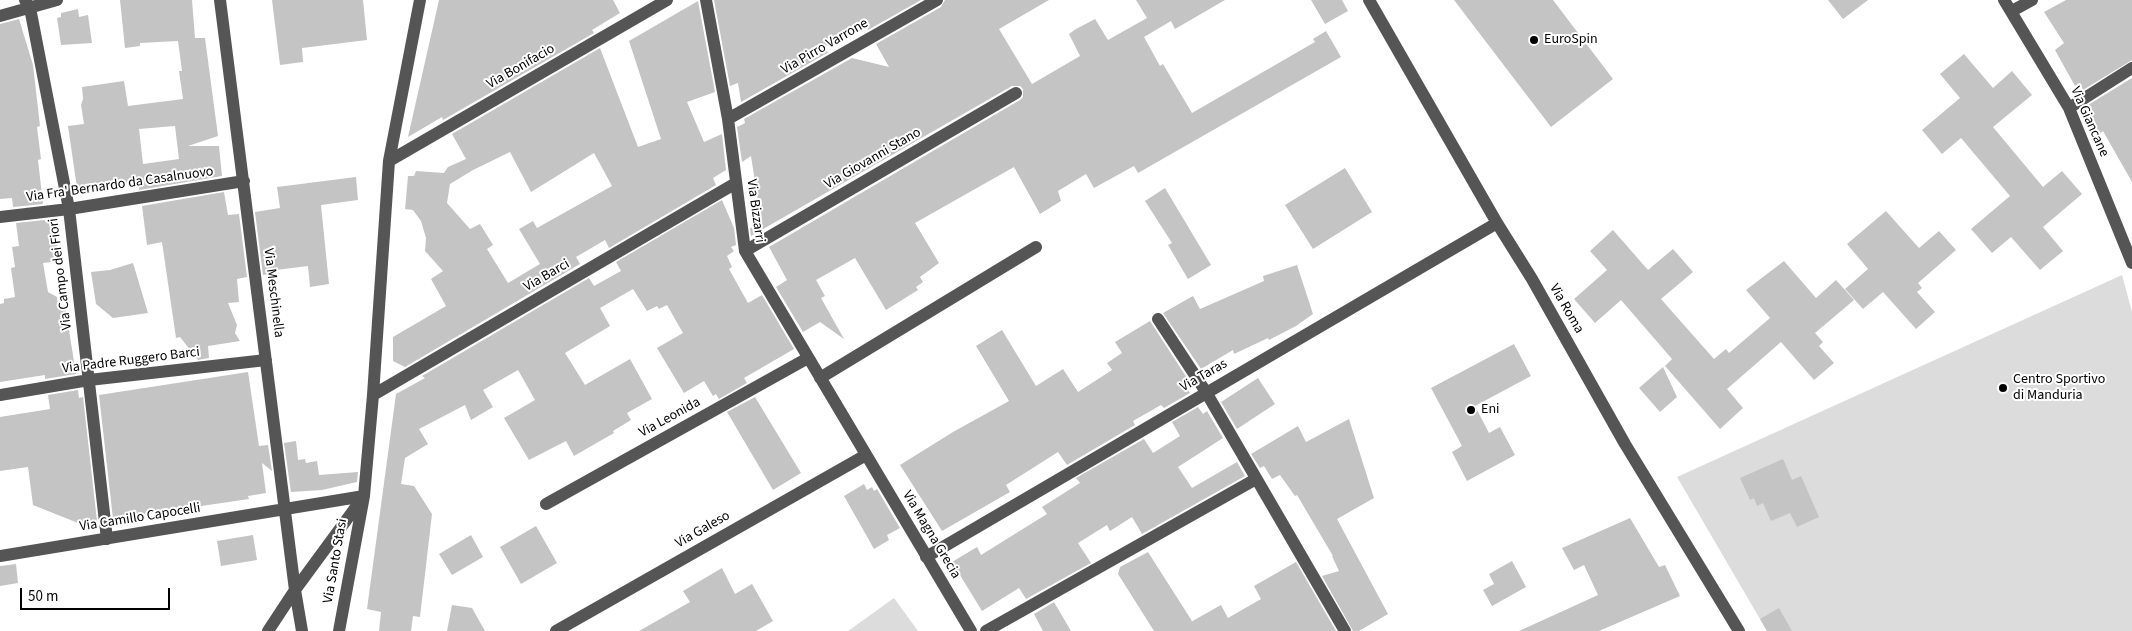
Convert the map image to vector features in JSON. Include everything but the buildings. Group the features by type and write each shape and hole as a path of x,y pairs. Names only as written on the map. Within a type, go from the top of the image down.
{"street":[{"path":"0,16 28,4 57,0"},
{"name":"Via Meschinella","path":"220,0 295,590"},
{"name":"Via Santo Stasi","path":"339,631 364,496 389,160 420,0"},
{"name":"Via Bonifacio","path":"389,160 667,0"},
{"name":"Via Bizzarri","path":"706,0 728,119 745,251 866,455"},
{"name":"Via Pirro Varrone","path":"728,119 937,0"},
{"name":"Via Roma","path":"1369,0 1497,223 1532,279 1625,444 1739,631"},
{"name":"Via Giancane","path":"2004,0 2069,108 2132,262"},
{"path":"2012,11 2032,0"},
{"name":"Via Campo dei Fiori","path":"28,4 69,209 107,539"},
{"path":"2069,108 2132,68"},
{"name":"Via Giovanni Stano","path":"745,251 1016,94"},
{"name":"Via Fra' Bernardo da Casalnuovo","path":"0,217 69,209 244,181"},
{"name":"Via Barci","path":"373,395 736,182"},
{"name":"Via Taras","path":"926,557 1497,223"},
{"path":"820,378 1036,247"},
{"path":"1158,319 1206,392 1345,631"},
{"name":"Via Leonida","path":"546,504 808,358"},
{"name":"Via Padre Ruggero Barci","path":"0,395 89,380 266,360"},
{"name":"Via Magna Grecia","path":"866,455 971,631"},
{"name":"Via Galeso","path":"556,631 866,455"},
{"path":"986,631 1256,479"},
{"path":"268,631 295,590 364,496"},
{"name":"Via Camillo Capocelli","path":"0,556 364,496"},
{"path":"295,590 302,631"}],"shaded area":[{"name":"Centro Sportivo di Manduria","path":"2122,275 2132,312 2132,631 1767,631 1677,477"},
{"path":"894,598 918,631 848,631"}],"place":[{"name":"EuroSpin","path":"1534,40"},
{"name":"Centro Sportivo di Manduria","path":"2003,388"},
{"name":"Eni","path":"1471,410"}]}
